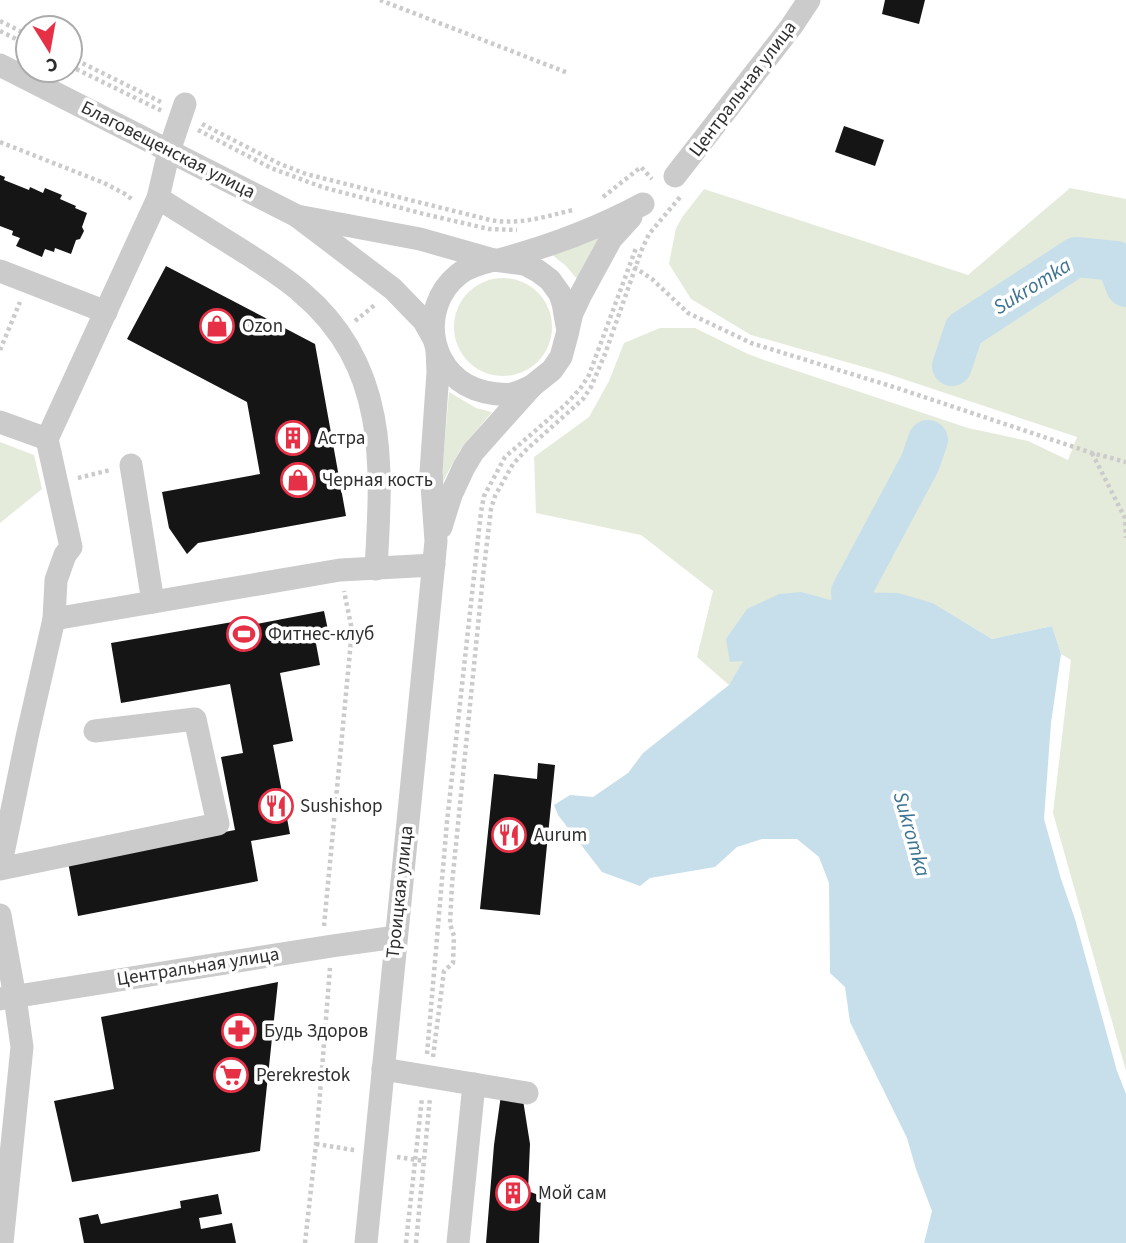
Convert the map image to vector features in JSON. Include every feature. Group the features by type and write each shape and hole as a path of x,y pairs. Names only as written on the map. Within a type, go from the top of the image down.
{"street":[{"name":"Центральная улица","path":"676,176 809,0"},
{"name":"Благовещенская улица","path":"0,65 297,216"},
{"path":"96,731 195,719 218,824 0,869 26,737 54,619 56,580 65,555 71,547 47,439 155,205 182,112"},
{"path":"155,205 284,278 321,310 350,349 368,391 377,439 380,496 376,569"},
{"path":"643,205 611,239 572,313 561,357 552,370 532,386 483,440 464,467 451,495 436,541 431,472 438,372 435,310 449,283 461,272 477,264 524,253 587,231 643,205"},
{"path":"297,216 420,239 497,260 525,264 550,280 564,303 568,331"},
{"path":"297,216 393,289 424,321 447,368 466,386 495,394 512,394 532,386"},
{"path":"0,271 106,312"},
{"path":"0,422 47,439"},
{"path":"131,465 153,602"},
{"name":"Троицкая улица","path":"366,1243 436,541"},
{"path":"54,619 340,570 434,565"},
{"path":"0,915 8,998 20,1026 21,1058 2,1243"},
{"name":"Центральная улица","path":"8,998 396,937"},
{"path":"383,1069 439,1075 527,1093"},
{"path":"458,1243 474,1084"}],"path":[{"path":"380,0 568,74"},
{"path":"84,64 280,164 306,174 507,223 527,222 578,208"},
{"path":"84,72 182,112 271,168 299,180 424,215 489,229 519,230"},
{"path":"0,142 155,205"},
{"path":"597,200 641,167 646,171"},
{"path":"406,1243 439,1075 434,983 447,822 484,496 505,457 565,405 585,382 632,266 649,234 673,205"},
{"path":"416,1243 439,1075 444,971 453,963 454,936 450,924 452,884 491,509 513,464 583,399 591,387 605,354 638,241"},
{"path":"632,266 652,279 688,313 751,343 1126,462"},
{"path":"0,350 29,282"},
{"path":"1092,453 1125,518 1126,538"},
{"path":"71,480 131,465"},
{"path":"305,1243 332,946 324,928 352,629 340,570"}],"green space":[{"path":"1070,188 1126,199 1126,1071 1053,813 1071,660 1061,654 1052,626 992,639 933,603 851,592 830,601 802,592 744,660 729,685 697,657 713,591 641,535 536,513 534,457 589,417 609,381 624,343 660,328 695,328 764,360 968,428 1028,441 1068,460 1077,437 885,373 751,335 691,299 669,264 676,228 704,189 968,275"},
{"path":"601,236 577,279 550,253"},
{"path":"493,278 513,278 538,292 549,308 552,327 549,346 538,362 513,376 493,376 476,368 462,354 454,337 454,317 462,300 476,286"},
{"path":"449,392 476,408 492,412 460,450 441,485"},
{"path":"0,442 34,455 42,489 0,523"}],"water":[{"path":"802,592 830,600 851,592 898,593 933,603 992,639 1052,626 1061,654 1051,723 1044,819 1126,1094 1126,1243 924,1243 932,1211 907,1138 850,1022 845,987 830,973 829,883 819,857 797,839 762,839 737,847 715,867 650,878 640,886 602,872 558,815 554,805 570,795 593,797 628,773 643,753 729,685 743,661 730,662 726,639 747,609 779,594"}],"building":[{"path":"885,0 925,0 919,24 882,14"},
{"path":"844,126 884,140 875,166 835,152"},
{"path":"0,175 5,177 4,180 29,190 30,187 43,193 45,188 62,195 60,199 87,213 82,227 84,231 80,239 76,240 71,254 55,248 54,252 45,249 42,257 16,246 20,238 12,235 13,231 0,226"},
{"name":"Астра","path":"166,266 315,344 346,516 198,543 187,554 169,528 162,492 260,474 247,402 127,339"},
{"path":"324,611 328,630 314,633 320,665 280,673 293,741 273,745 290,834 251,841 258,881 78,916 68,862 235,830 221,757 243,753 230,684 121,703 111,643 250,619 251,625"},
{"name":"Aurum","path":"538,763 555,765 540,915 480,909 494,774 537,779"},
{"path":"278,982 260,1151 72,1182 54,1101 114,1089 101,1017"},
{"name":"Мой сам","path":"501,1095 523,1100 530,1144 528,1191 541,1196 539,1243 486,1243"},
{"path":"218,1194 222,1214 199,1218 201,1229 232,1223 236,1243 84,1243 79,1218 98,1214 101,1224 181,1208 180,1201"}],"waterway":[{"name":"Sukromka","path":"952,366 964,330 1076,257 1116,261 1126,287"},
{"name":"Sukromka","path":"859,645 851,592 920,463 928,440"}],"place":[{"name":"Ozon","path":"217,326"},
{"name":"Астра","path":"293,438"},
{"name":"Черная кость","path":"298,480"},
{"name":"Фитнес-клуб","path":"244,634"},
{"name":"Sushishop","path":"276,806"},
{"name":"Aurum","path":"509,835"},
{"name":"Будь Здоров","path":"239,1031"},
{"name":"Perekrestok","path":"231,1075"},
{"name":"Мой сам","path":"513,1193"}]}
